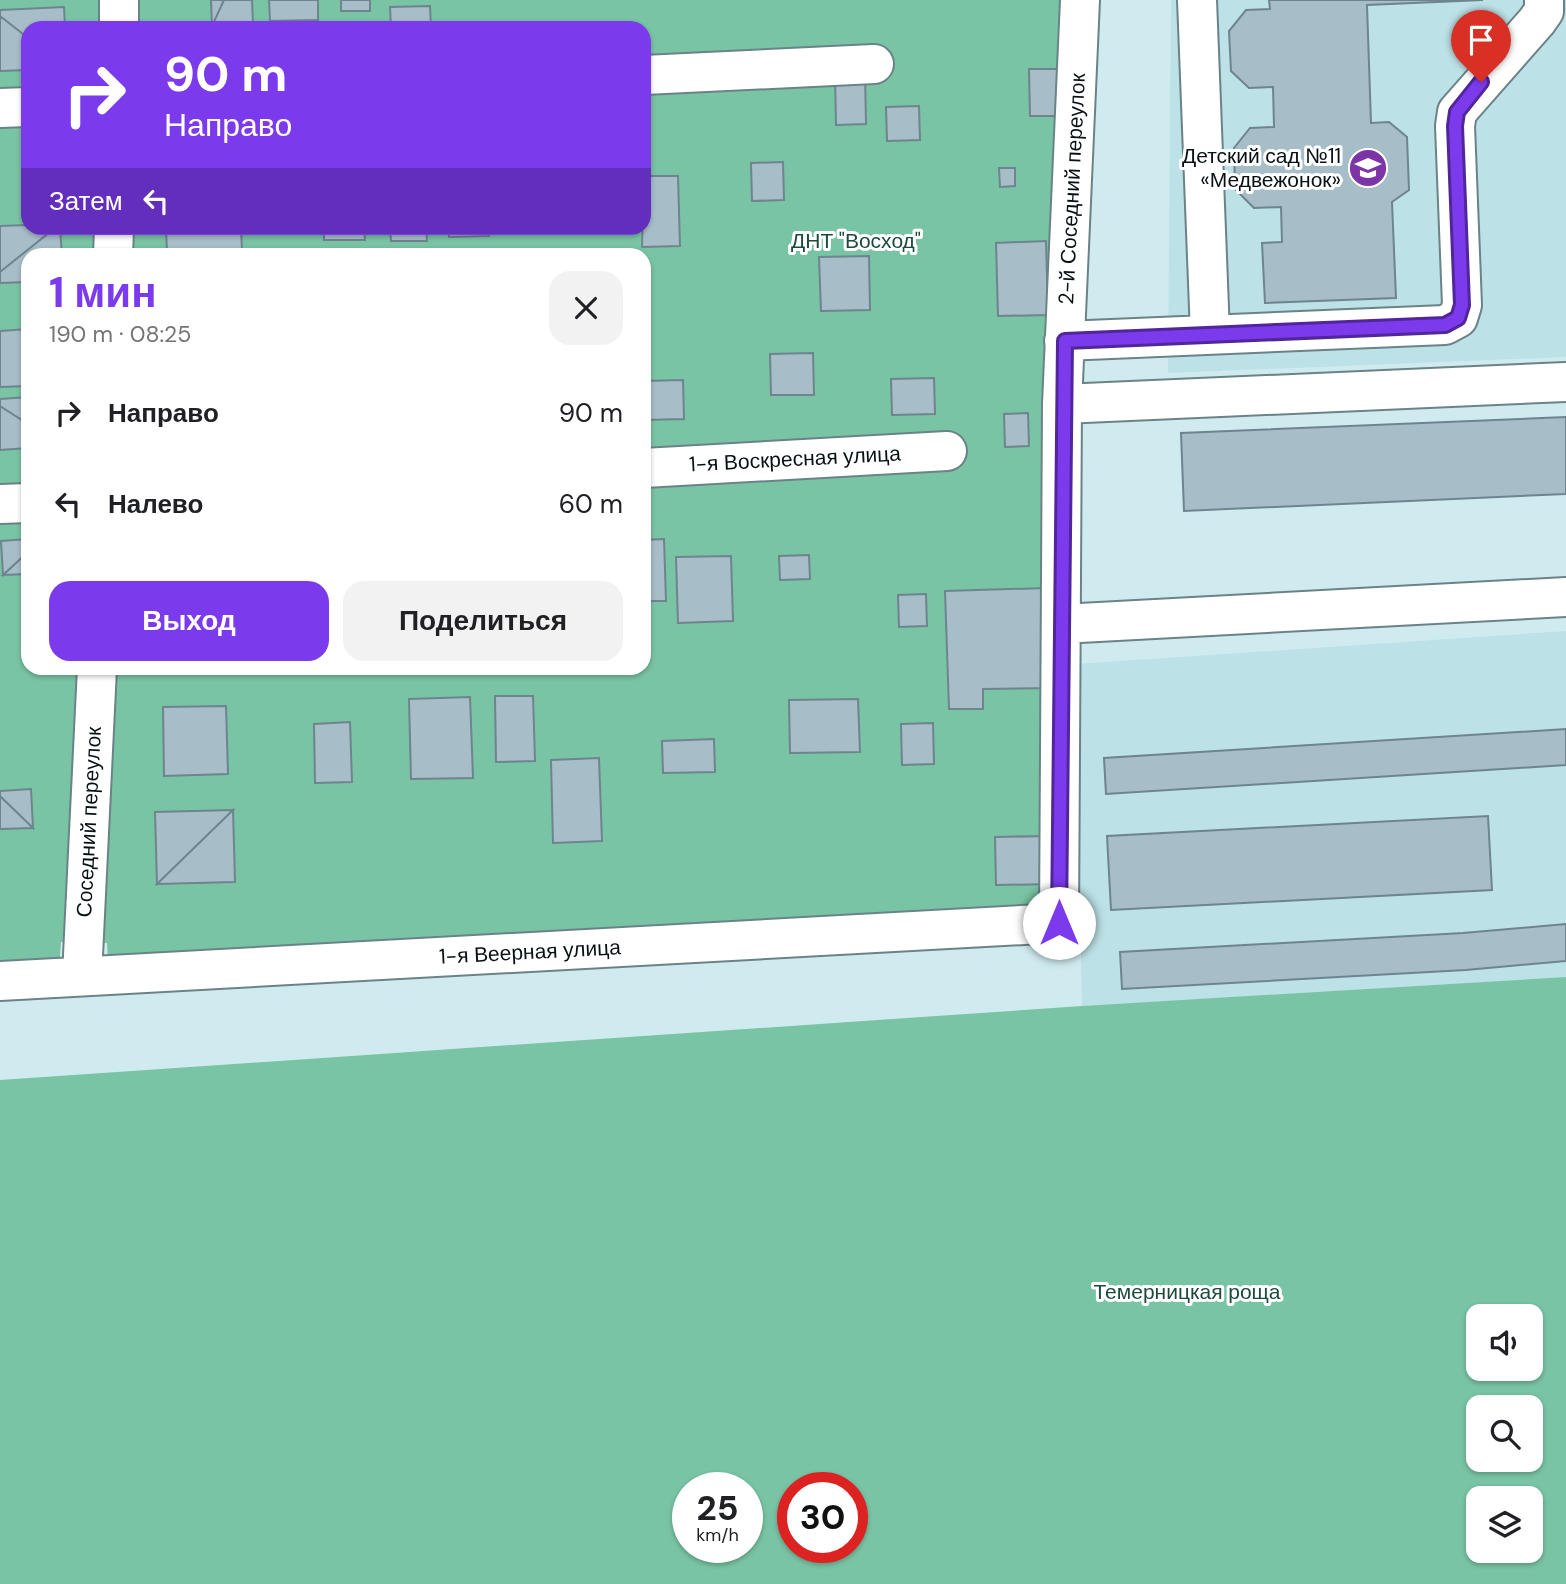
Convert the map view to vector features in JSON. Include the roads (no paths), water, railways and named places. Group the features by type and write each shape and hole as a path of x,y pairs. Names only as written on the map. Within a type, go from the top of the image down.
{"street":[{"path":"119,0 119,21"},
{"name":"2-й Соседний переулок","path":"1059,923 1062,404 1080,0"},
{"path":"1197,0 1210,334"},
{"path":"1065,341 1445,325 1458,318 1462,305 1457,112 1537,21 1544,11 1544,0"},
{"path":"651,75 874,64"},
{"path":"0,108 21,107"},
{"path":"1062,404 1566,382"},
{"name":"1-я Воскресная улица","path":"651,468 947,451"},
{"path":"0,504 21,503"},
{"path":"1060,624 1566,597"},
{"name":"Соседний переулок","path":"82,976 97,675"},
{"name":"1-я Веерная улица","path":"0,981 1059,923"}],"place":[{"name":"Детский сад №11 «Медвежонок»","path":"1368,168"}],"park label":[{"name":"ДНТ \"Восход\"","path":"856,241"},
{"name":"Темерницкая роща","path":"1187,1292"}]}
